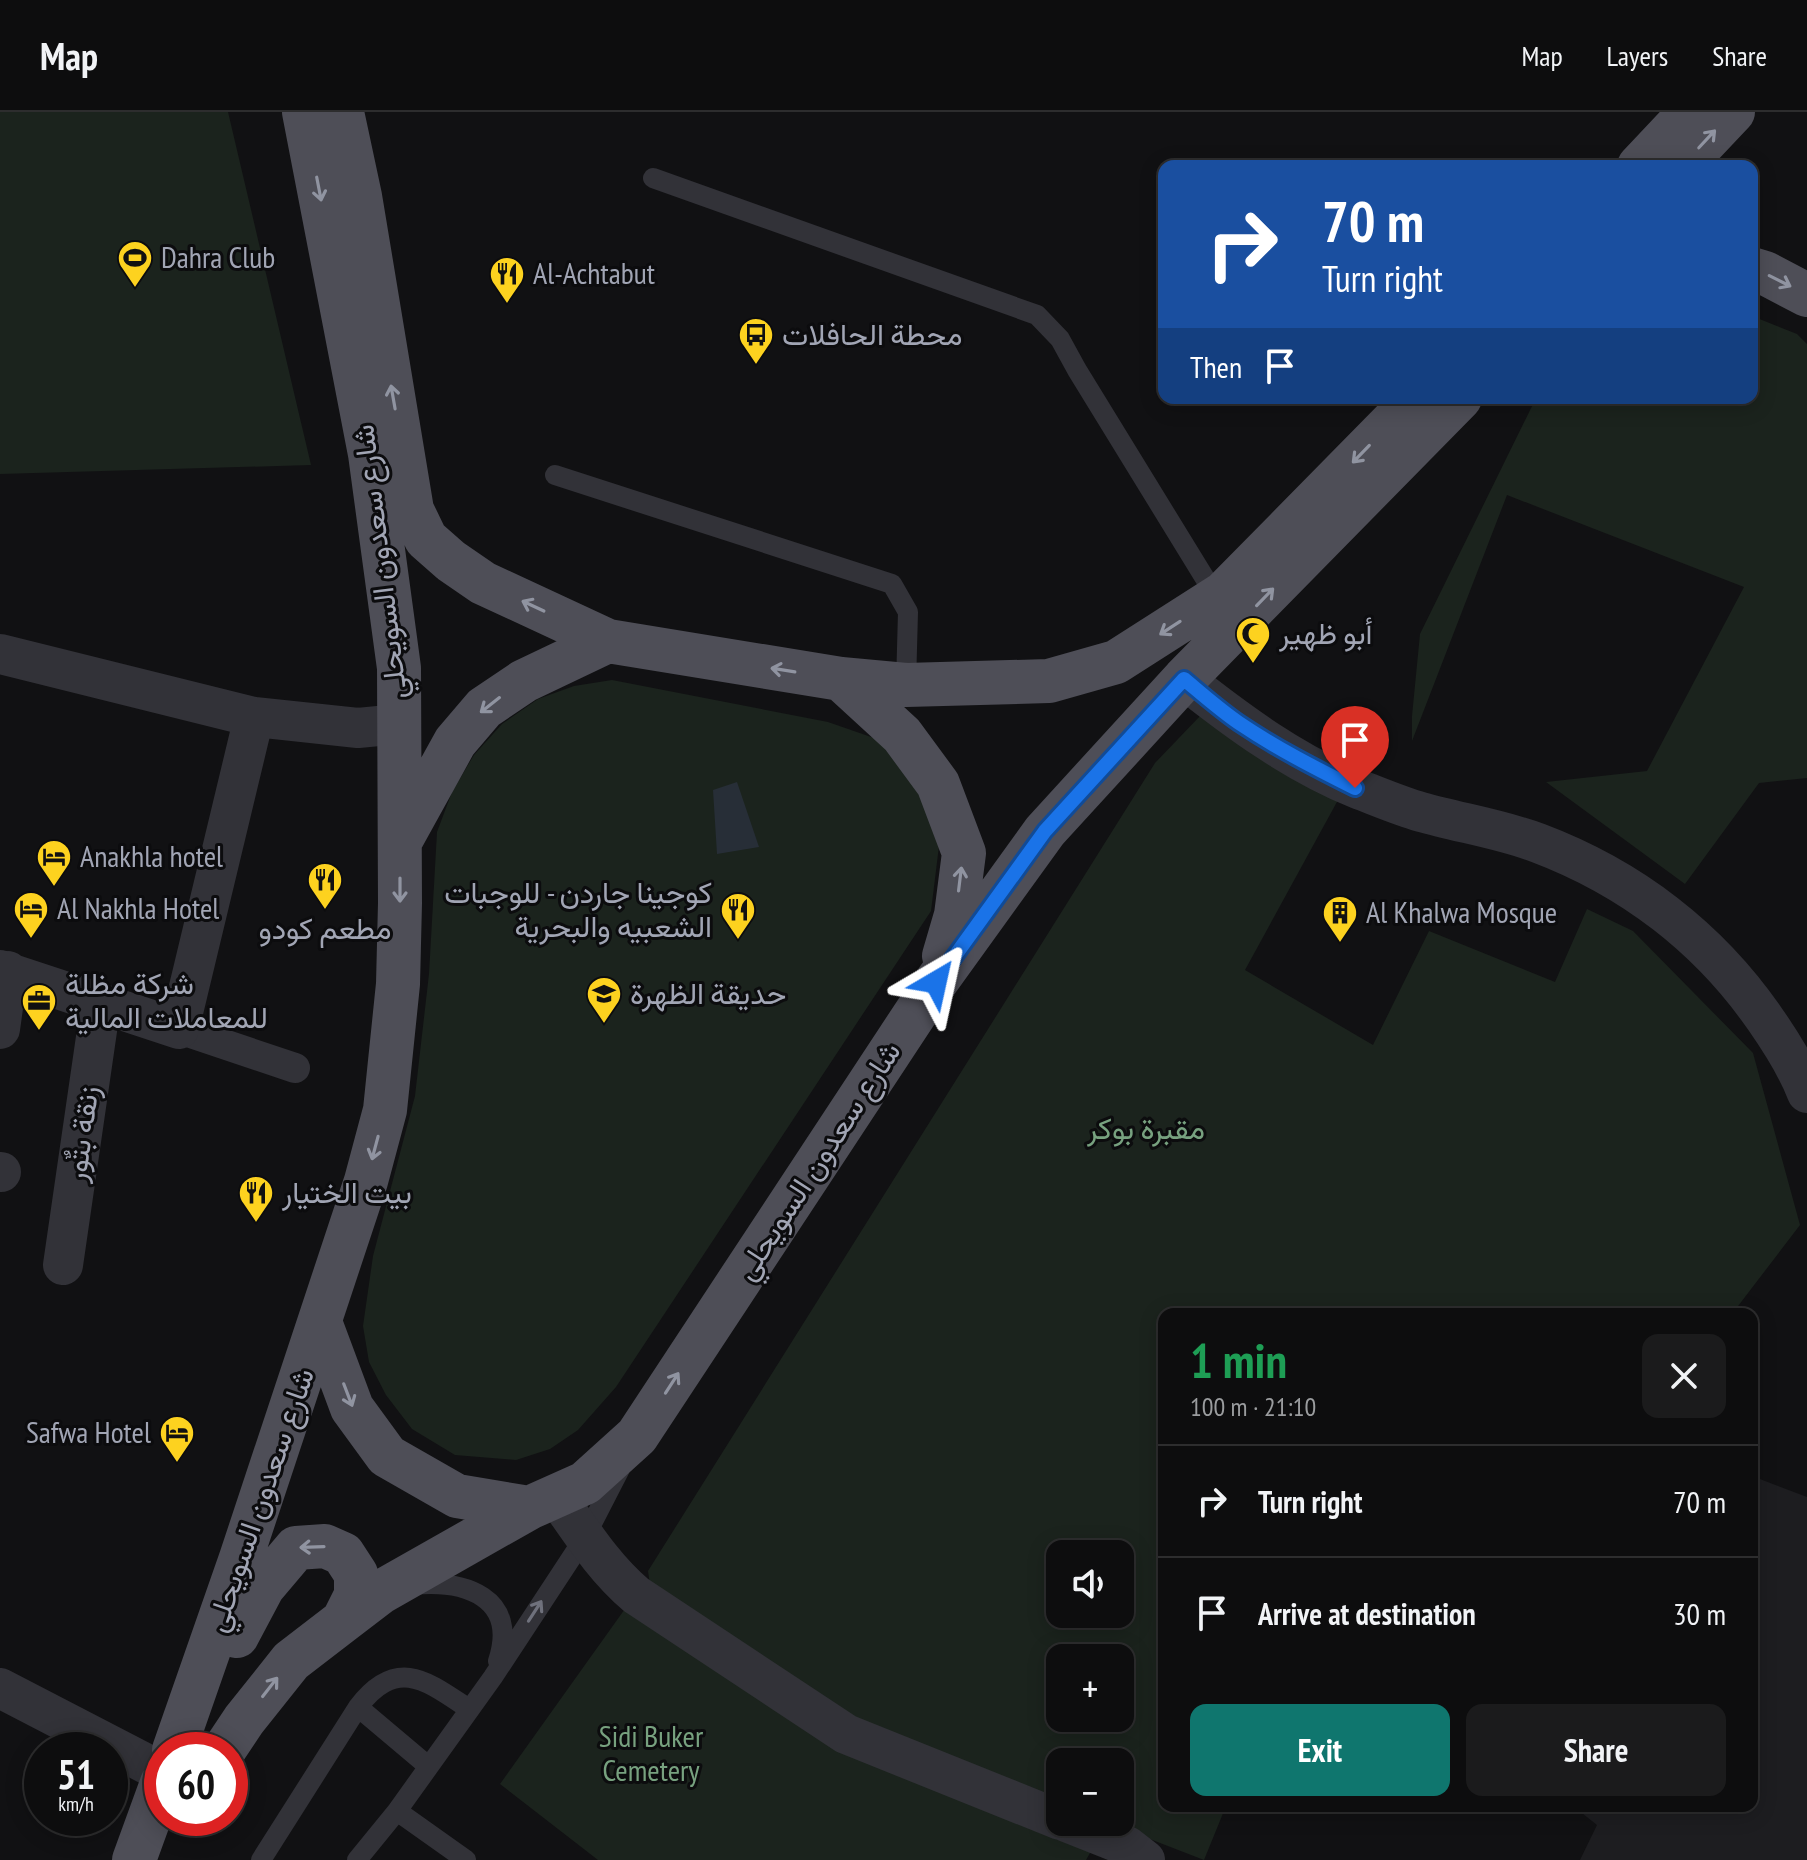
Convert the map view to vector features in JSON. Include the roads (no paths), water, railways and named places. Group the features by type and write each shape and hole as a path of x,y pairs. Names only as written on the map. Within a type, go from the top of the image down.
{"main road":[{"name":"شارع سعدون السويحلي","path":"182,1732 366,1181 385,1110 398,984 399,668 370,454 304,112"},
{"name":"شارع سعدون السويحلي","path":"342,112 360,196 412,510 426,539 483,583 608,641 841,679 906,685 1049,681 1116,662 1224,593 1410,404"},
{"path":"1624,160 1647,112"},
{"path":"1645,160 1690,112"},
{"path":"1688,160 1733,112"},
{"path":"1758,271 1807,295"},
{"name":"شارع سعدون السويحلي","path":"236,1732 291,1661 381,1592 542,1502 585,1483 637,1436 936,982 1045,831 1184,679 1454,404"},
{"path":"400,842 455,742 484,708 524,681 608,641"},
{"path":"841,679 902,735 938,784 964,853 956,915 936,982"},
{"path":"320,1322 352,1408 387,1456 457,1496 542,1502"},
{"path":"186,1732 263,1587 296,1548 325,1546 343,1554 356,1574 356,1595 343,1621"},
{"path":"134,1860 144,1832"},
{"path":"165,1860 174,1836"}],"street":[{"path":"0,654 254,717 358,728 399,724"},
{"path":"1184,679 1237,722 1283,751 1355,788 1419,811 1536,842 1585,863 1631,889 1674,920 1714,955 1779,1038 1807,1093"},
{"path":"179,1029 254,717"},
{"path":"0,1029 4,970 295,1068"},
{"name":"زنقة بتٌور","path":"63,1265 101,1003"},
{"path":"542,1502 585,1537 609,1569 636,1595 846,1734 1046,1814"},
{"path":"0,1688 144,1763"},
{"path":"1093,1836 1130,1855"}],"lane":[{"path":"653,178 1037,315 1060,339 1217,598"},
{"path":"555,475 892,584 908,612 906,685"},
{"path":"357,1860 397,1811 493,1677 585,1537 637,1436"},
{"path":"381,1592 415,1584 443,1584 467,1588 485,1597 498,1615 502,1634 493,1677"},
{"path":"261,1860 358,1707 379,1686 406,1677 421,1680 469,1709"},
{"path":"358,1707 428,1766"},
{"path":"397,1811 466,1860"}],"place":[{"name":"Dahra Club","path":"135,289"},
{"name":"Al-Achtabut","path":"507,305"},
{"name":"محطة الحافلات","path":"756,366"},
{"name":"أبو ظهير","path":"1253,665"},
{"name":"Anakhla hotel","path":"54,888"},
{"name":"مطعم كودو","path":"325,911"},
{"name":"Al Nakhla Hotel","path":"31,940"},
{"name":"كوجينا جاردن - للوجبات الشعبيه والبحرية","path":"738,941"},
{"name":"Al Khalwa Mosque","path":"1340,944"},
{"name":"حديقة الظهرة","path":"604,1025"},
{"name":"شركة مظلة للمعاملات المالية","path":"39,1032"},
{"name":"بيت الختيار","path":"256,1224"},
{"name":"Safwa Hotel","path":"177,1464"}],"park label":[{"name":"مقبرة بوكر","path":"1146,1129"},
{"name":"Sidi Buker Cemetery","path":"651,1754"}]}
